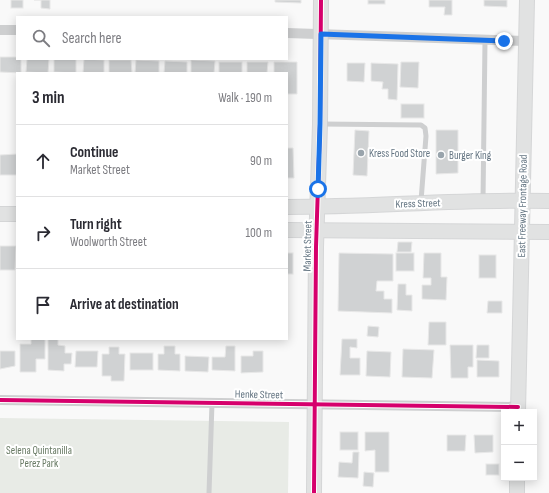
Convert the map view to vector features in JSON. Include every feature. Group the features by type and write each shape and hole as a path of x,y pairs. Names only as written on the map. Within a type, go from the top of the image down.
{"street":[{"name":"Market Street","path":"314,493 316,404 316,232 320,124 321,0"},
{"name":"East Freeway Frontage Road","path":"518,409 527,0"},
{"path":"0,30 16,30"},
{"path":"288,33 485,41 525,41"},
{"name":"Kress Street","path":"288,207 420,202 549,201"},
{"path":"0,214 16,214"},
{"path":"288,230 316,232 549,232"},
{"name":"Henke Street","path":"0,400 316,404 501,409"},
{"path":"516,493 517,481"}],"lane":[{"path":"483,201 485,41"},
{"path":"320,124 421,126 425,128 426,136 420,202"},
{"path":"209,493 212,403"}],"green space":[{"name":"Selena Quintanilla Perez Park","path":"0,418 289,422 288,493 0,493"}],"building":[{"path":"11,0 23,0 23,8 11,8"},
{"path":"41,0 50,0 50,9 41,8"},
{"path":"275,0 301,0 301,3 275,2"},
{"path":"368,0 385,0 385,4 368,4"},
{"path":"429,0 452,0 452,15 444,15 445,7 429,7"},
{"path":"484,0 507,0 507,7 484,6"},
{"path":"0,57 16,57 16,60 21,60 21,72 0,72"},
{"path":"27,60 49,60 48,72 26,72"},
{"path":"54,60 76,60 76,72 54,72"},
{"path":"84,60 104,60 104,72 83,72"},
{"path":"109,60 131,60 132,72 109,72"},
{"path":"136,60 159,61 159,72 135,72"},
{"path":"191,60 215,61 214,72 191,72"},
{"path":"165,61 187,62 187,72 164,72"},
{"path":"219,62 242,62 242,72 219,72"},
{"path":"247,62 268,62 267,72 247,72"},
{"path":"274,62 297,62 297,94 288,94 288,72 274,72"},
{"path":"401,62 419,62 418,88 400,87"},
{"path":"347,63 365,63 364,82 347,81"},
{"path":"371,63 398,64 397,100 388,99 388,89 382,89 383,82 371,81"},
{"path":"401,104 424,104 424,118 401,118"},
{"name":"Kress Food Store","path":"355,130 369,131 367,176 353,175"},
{"path":"436,130 458,130 458,173 436,174"},
{"path":"288,148 293,148 294,178 288,178"},
{"path":"16,154 16,175 0,175 0,155"},
{"path":"398,242 412,242 411,252 397,252"},
{"path":"0,246 16,246 15,270 0,270"},
{"path":"288,253 293,253 293,274 288,274"},
{"path":"339,253 393,254 393,281 377,281 376,291 384,291 384,299 392,299 392,313 338,311"},
{"path":"396,253 414,253 414,271 396,271"},
{"path":"424,253 441,253 441,277 447,277 446,300 422,299 422,285 431,285 431,278 423,278"},
{"path":"479,255 496,255 496,278 479,278"},
{"path":"398,284 406,284 406,295 412,295 412,311 397,310"},
{"path":"488,301 502,301 502,313 487,313"},
{"path":"429,322 446,322 446,345 428,345"},
{"path":"368,326 379,327 378,337 367,336"},
{"path":"342,339 357,339 357,348 350,347 350,358 360,358 360,375 340,375"},
{"path":"31,340 45,340 45,359 36,359 36,372 20,372 20,344 31,344"},
{"path":"48,340 58,340 58,345 65,346 65,353 72,353 71,364 64,364 64,371 48,370"},
{"path":"450,345 473,345 473,367 468,367 468,378 451,378"},
{"path":"477,345 489,345 489,358 476,358"},
{"path":"164,346 175,346 175,354 180,354 180,371 158,370 158,354 164,354"},
{"path":"226,346 235,346 235,371 212,370 212,357 225,357"},
{"path":"109,347 119,347 119,354 125,354 124,381 111,381 111,376 102,376 102,354 109,354"},
{"path":"403,349 434,350 432,378 402,377"},
{"path":"0,351 15,351 15,366 0,369"},
{"path":"76,351 98,351 97,367 75,367"},
{"path":"253,351 263,351 263,372 241,373 241,356 253,356"},
{"path":"367,351 391,352 390,377 366,376"},
{"path":"130,353 153,353 153,370 130,370"},
{"path":"185,356 209,357 208,372 185,371"},
{"path":"477,360 499,361 499,377 477,377"},
{"path":"340,432 358,432 358,450 340,450"},
{"path":"365,432 389,432 389,472 375,472 375,450 365,451"},
{"path":"447,435 466,435 465,451 447,451"},
{"path":"474,435 493,435 493,452 475,453"},
{"path":"353,452 359,452 358,478 338,477 339,462 352,463"},
{"path":"486,464 499,464 499,475 486,475"},
{"path":"364,472 374,473 373,487 363,486"}],"cycle path":[{"path":"314,493 316,247 320,124 321,0"},
{"path":"0,400 518,407"}],"place":[{"name":"Kress Food Store","path":"361,153"},
{"name":"Burger King","path":"441,155"}],"route":[{"path":"318,189 321,34 504,41"}]}
